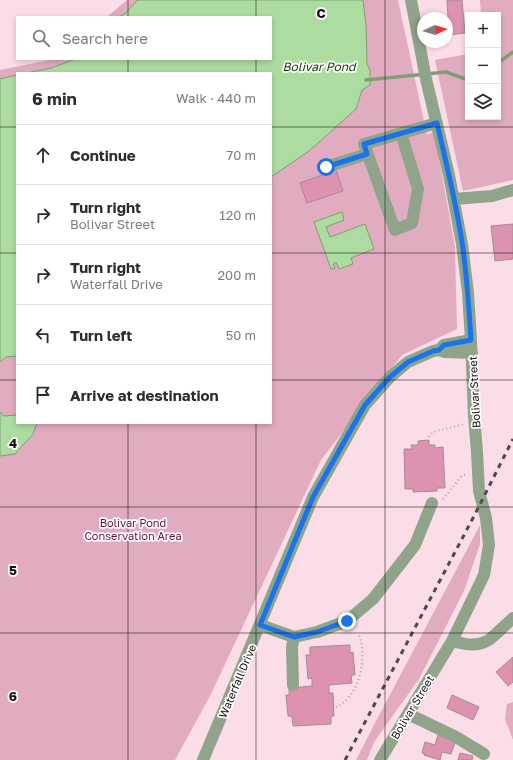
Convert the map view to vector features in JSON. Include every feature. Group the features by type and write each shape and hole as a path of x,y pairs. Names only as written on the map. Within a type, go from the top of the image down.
{"street":[{"name":"Bolivar Street","path":"380,760 452,641 484,576 490,545 486,518 479,491 468,293 462,244 454,199 425,74 411,0"},
{"path":"400,133 418,189 412,223 395,230 364,144 400,133 437,123"},
{"path":"326,167 367,154"},
{"path":"454,199 492,196 513,190"},
{"name":"Waterfall Drive","path":"439,350 444,345 471,340"},
{"name":"Waterfall Drive","path":"203,760 313,497 365,405 390,377 408,362 433,351 439,350 445,352 472,353"},
{"path":"260,625 294,637 317,632 347,621 373,599 415,545 437,501"},
{"path":"452,641 466,644 477,644 488,641 513,618"},
{"path":"293,685 292,648 294,637"},
{"path":"408,714 456,737 484,754"}],"path":[{"path":"429,436 437,430 469,423"},
{"path":"437,501 447,496 461,477 470,471"},
{"path":"336,707 344,702 356,686 362,663 362,648 358,633"}],"green space":[{"name":"Bolivar Pond Conservation Area","path":"127,0 398,0 427,135 434,131 455,247 457,329 402,355 321,460 210,696 175,760 0,760 0,70 49,60 272,60 272,16 108,16"},
{"path":"480,0 513,0 513,180 463,191 435,60 465,55 465,120 501,120 501,12 481,12"},
{"path":"480,525 480,544 464,591 419,679 374,742 367,760 356,760 376,721"},
{"path":"513,702 513,740 505,719 507,704"}],"water":[{"name":"Bolivar Pond","path":"137,0 363,0 366,25 367,64 370,70 370,85 362,90 356,109 309,151 272,176 272,72 32,72 51,68 73,60 272,60 272,16 121,16 127,12"},
{"path":"16,75 16,356 6,357 0,362 0,79"},
{"path":"342,212 344,220 326,227 330,237 365,224 374,249 351,258 353,264 339,269 336,262 333,264 335,268 331,269 314,222"},
{"path":"0,412 4,416 16,415 16,424 37,424 33,434 15,454 0,456"}],"building":[{"path":"447,0 462,0 465,33 453,34 453,12 448,12"},
{"path":"336,170 343,191 307,203 300,183"},
{"path":"513,224 513,259 495,261 491,226"},
{"path":"429,440 429,445 435,445 435,448 443,447 445,488 437,488 437,491 413,492 413,489 405,489 404,449 412,449 411,445 418,445 418,441"},
{"path":"350,645 350,653 353,652 355,675 351,675 352,683 329,685 329,693 333,693 334,716 331,716 331,724 293,726 292,716 288,716 286,695 289,695 289,688 312,686 312,678 308,679 306,655 310,655 310,647"},
{"path":"513,657 513,682 508,686 496,672"},
{"path":"452,695 479,707 473,720 447,708"},
{"path":"438,735 456,740 451,754 442,752 440,760 422,753 425,742 435,745"},
{"path":"460,753 473,756 472,760 458,760"}],"waterway":[{"path":"501,61 513,52"},
{"path":"366,80 446,72 465,79"}],"railway":[{"path":"345,760 513,439"}],"route":[{"path":"326,167 367,154 364,144 437,123 449,175 462,244 468,293 471,340 444,345 439,350 433,351 408,362 390,377 365,405 313,497 260,625 294,637 317,632 347,621"}]}
